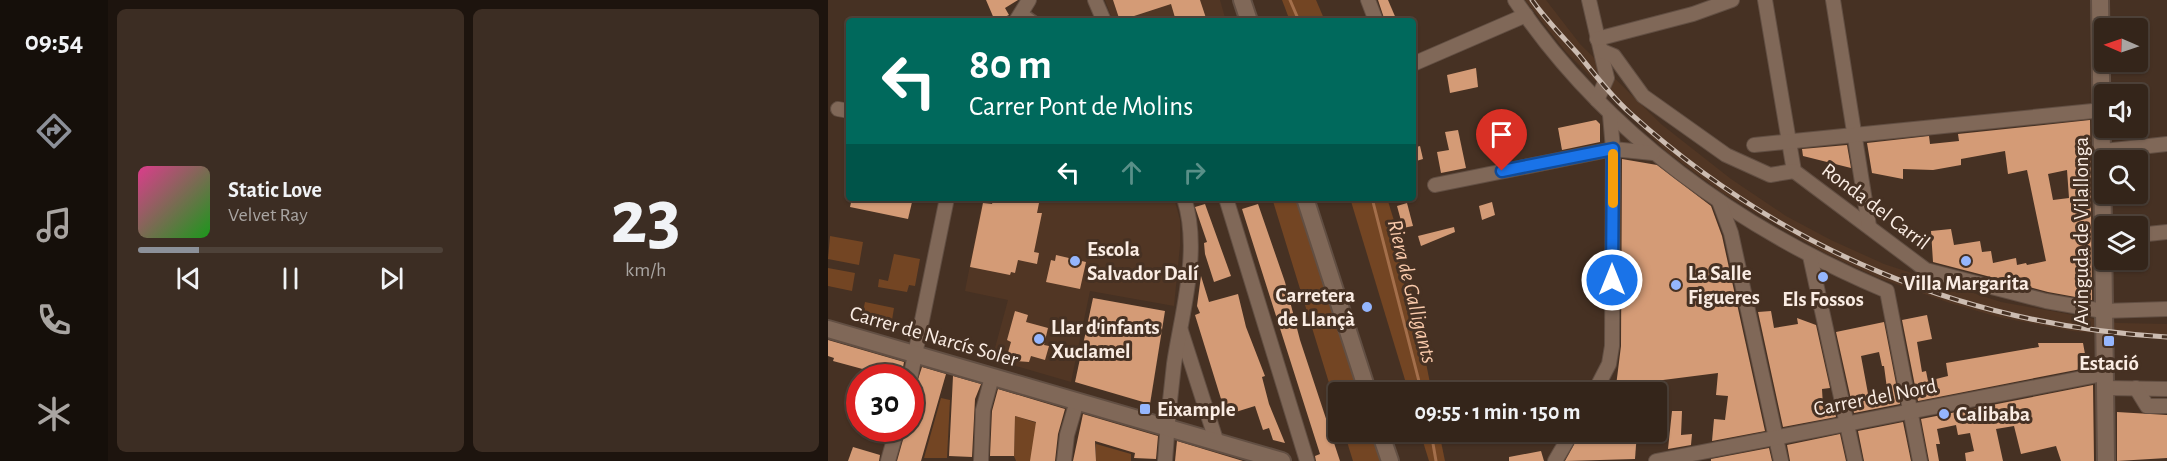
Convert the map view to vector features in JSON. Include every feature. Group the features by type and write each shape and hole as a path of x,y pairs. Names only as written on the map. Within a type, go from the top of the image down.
{"street":[{"path":"1095,0 1103,18"},
{"path":"1242,0 1248,18"},
{"path":"1368,0 1375,18"},
{"path":"1515,0 1610,115 1653,153 1781,241 1887,291 1920,461"},
{"path":"1589,0 1606,78 1597,100"},
{"path":"1600,45 1732,0"},
{"name":"Ronda del Carril","path":"1765,0 1791,141 1794,171 1869,225 1926,270 2046,302 2103,311 2167,309"},
{"path":"1833,0 1869,225"},
{"name":"Avinguda de Vilallonga","path":"2100,0 2102,84"},
{"path":"1416,63 1526,15"},
{"path":"1600,45 1614,56 1643,96 1726,154 1770,175 1794,171"},
{"path":"1754,145 2094,111"},
{"path":"1600,382 1609,364 1612,346 1613,149 1610,115"},
{"path":"2113,150 2167,144"},
{"path":"1435,185 1613,149 1653,153"},
{"path":"1718,197 1725,209 1731,233 1781,461"},
{"path":"915,364 946,201"},
{"path":"1165,461 1167,426 1190,260 1190,230 1185,201"},
{"path":"1227,201 1307,461"},
{"path":"1306,201 1364,382"},
{"path":"2148,234 2167,232"},
{"path":"1810,256 1855,461"},
{"name":"Avinguda de Vilallonga","path":"2104,270 2106,461"},
{"name":"Carrer de Narcís Soler","path":"828,329 1216,440 1275,460"},
{"path":"1180,329 1216,440"},
{"path":"981,461 983,410 992,377"},
{"name":"Carrer del Nord","path":"1656,461 1848,423 2104,381 2136,388 2167,389"},
{"path":"2136,388 2147,406 2167,406"},
{"path":"1064,461 1067,435 1077,401"},
{"path":"888,461 893,442"},
{"path":"1383,442 1389,461"},
{"path":"1555,461 1566,442"}],"shaded area":[{"path":"1105,0 1220,0 1225,18 1112,18"},
{"path":"1282,0 1316,0 1324,18 1289,18"},
{"path":"1525,0 1546,0 1580,44 1661,124 1731,179 1786,216 1831,240 1884,264 2001,302 2117,323 2167,324 2167,340 2072,331 1998,317 1879,278 1825,253 1721,192 1667,152 1566,52"},
{"name":"Escola Salvador Dalí","path":"982,201 1175,201 1180,220 1180,246 1174,306 1090,291 1071,382 992,359 1008,300 965,291"},
{"path":"1273,201 1297,201 1356,382 1329,382"},
{"path":"1351,201 1388,201 1404,253 1430,382 1406,382"},
{"path":"830,236 863,242 859,265 828,259"},
{"path":"894,254 920,259 915,286 909,285 907,292 878,287 879,279 888,281"},
{"path":"828,268 855,273 852,291 828,286"},
{"path":"865,302 894,308 891,326 861,321"},
{"path":"941,398 950,400 947,458 924,458"},
{"path":"1015,416 1037,423 1031,461 1016,461 1014,456"},
{"path":"1347,442 1375,442 1382,461 1353,461"},
{"path":"1423,442 1441,442 1445,461 1429,461"},
{"path":"1096,444 1131,454 1131,461 1096,461"}],"building":[{"path":"986,0 1018,0 1005,8 1009,15 994,18"},
{"path":"1113,0 1200,0 1206,18 1175,18 1171,4 1131,18 1119,18"},
{"path":"1378,0 1388,0 1396,18 1384,18"},
{"path":"1476,68 1478,87 1450,93 1447,75"},
{"path":"1596,120 1600,124 1600,142 1562,150 1558,128"},
{"path":"2090,120 2092,300 2048,292 1933,262 1931,231 1951,229 1954,245 1980,241 1982,252 1991,251 1993,263 2016,258 2017,265 2046,261 2027,170 2008,174 2005,151 1961,159 1961,165 1933,170 1903,169 1903,179 1872,173 1867,143 1929,136 1930,144 1959,141 1958,134","holes":["2067,170 2069,198 2053,200 2048,174"]},
{"path":"1458,130 1466,168 1441,173 1437,152 1449,150 1445,132"},
{"path":"1847,145 1851,168 1803,156 1802,149"},
{"path":"1420,146 1423,159 1416,161 1416,147"},
{"name":"La Salle Figueres","path":"1622,159 1657,165 1711,206 1722,236 1765,431 1712,441 1714,419 1725,420 1728,396 1716,395 1718,373 1647,382 1616,382 1621,346"},
{"path":"851,201 912,201 908,219 850,207"},
{"path":"993,201 1039,201 1037,213 1042,213 1034,252 1039,253 1037,264 1018,260 1015,273 1011,272 1010,275 970,267 983,203 992,204"},
{"path":"1492,202 1495,215 1482,220 1479,206"},
{"path":"1407,203 1413,226 1403,228 1397,206"},
{"path":"1205,204 1231,276 1214,282 1205,254 1204,243 1207,242 1195,207"},
{"path":"1258,204 1285,282 1300,340 1328,425 1328,442 1334,442 1340,461 1316,461 1315,456 1320,454 1242,209"},
{"path":"1454,227 1455,232 1421,246 1418,236"},
{"path":"1056,255 1086,262 1080,289 1046,282 1051,260 1055,261"},
{"path":"1201,276 1209,302 1238,294 1246,327 1265,376 1262,377 1269,404 1285,443 1273,440 1269,428 1263,430 1255,406 1226,415 1195,315 1200,313 1197,306"},
{"path":"1093,298 1165,311 1150,404 1075,382"},
{"path":"1015,311 1028,315 1026,322 1048,328 1044,345 1049,346 1045,360 1031,356 1029,362 1015,361 1014,366 1005,363 1011,342 1007,340"},
{"path":"1771,311 1774,328 1798,324 1797,318 1816,325 1830,388 1822,389 1823,406 1833,404 1836,417 1783,427 1758,312"},
{"path":"1927,315 1932,339 1917,342 1922,372 1926,371 1928,381 1948,376 1946,363 2039,347 2038,343 2083,343 2087,365 2081,366 2081,369 1918,401 1902,320"},
{"path":"1884,322 1900,404 1854,413 1836,332","holes":["1879,352 1882,366 1884,366 1888,396 1869,399 1861,356"]},
{"path":"828,340 904,362 904,364 846,365 833,361 834,358 828,356"},
{"path":"924,368 946,374 921,461 897,461 902,442 924,442"},
{"path":"953,376 981,384 975,399 972,457 949,456"},
{"path":"2093,385 2094,461 2061,461 2056,446 2021,454 2014,426 1996,429 2003,461 1966,461 1965,453 1974,451 1970,433 1958,435 1956,425 1937,429 1940,444 1936,444 1939,461 1929,461 1921,419"},
{"path":"998,389 1065,409 1058,434 1055,461 1030,461 1036,422 1015,416 1014,456 990,456 992,411"},
{"path":"1672,411 1682,411 1681,435 1692,434 1691,445 1668,449"},
{"path":"2117,412 2167,415 2167,458 2117,461"},
{"path":"1083,414 1158,436 1156,459 1134,458 1135,453 1095,441 1096,461 1073,461"},
{"path":"1903,422 1911,461 1864,461 1858,431"},
{"path":"1840,434 1846,461 1790,461 1787,445"},
{"path":"1177,441 1243,461 1175,461"},
{"path":"1575,442 1636,442 1635,459 1565,461"},
{"path":"853,447 880,455 879,461 848,461"},
{"path":"1769,448 1772,461 1711,461 1711,459"},
{"path":"1541,451 1544,461 1509,461 1509,457"}],"waterway":[{"name":"Riera de Galligants","path":"1290,0 1298,18"},
{"name":"Riera de Galligants","path":"1373,201 1419,382"},
{"name":"Riera de Galligants","path":"1433,442 1436,461"}],"railway":[{"path":"1532,0 1616,100 1630,113 1688,161 1749,204 1813,241 1879,272 1948,297 2018,316 2092,330 2167,337"}],"slow traffic":[{"path":"1613,154 1613,203"}],"place":[{"name":"Escola Salvador Dalí","path":"1075,261"},
{"name":"Villa Margarita","path":"1966,261"},
{"name":"Els Fossos","path":"1823,277"},
{"name":"La Salle Figueres","path":"1676,285"},
{"name":"Carretera de Llançà","path":"1367,307"},
{"name":"Llar d'infants Xuclamel","path":"1039,339"},
{"name":"Estació","path":"2109,341"},
{"name":"Eixample","path":"1145,409"},
{"name":"Calibaba","path":"1944,414"}],"route":[{"path":"1502,171 1613,149 1612,280"}]}
